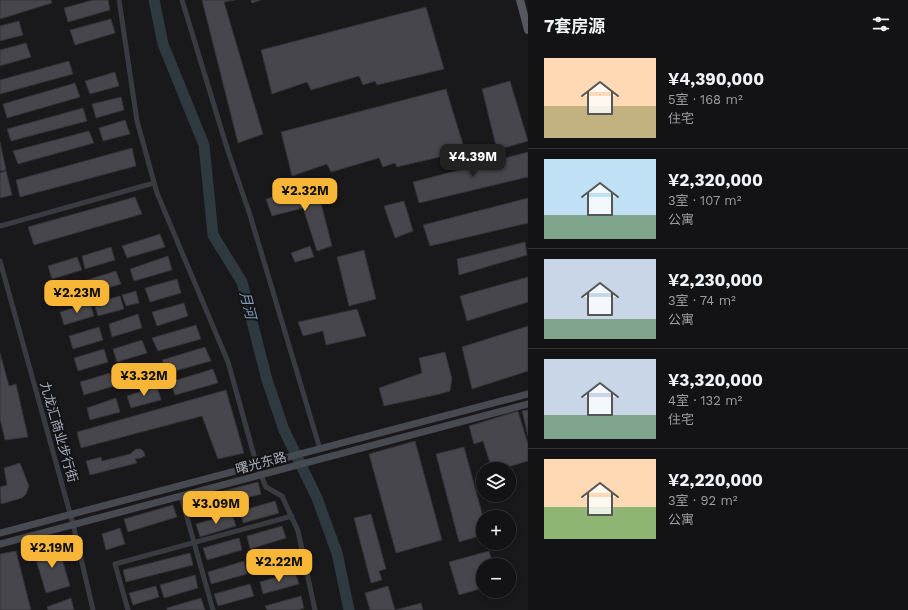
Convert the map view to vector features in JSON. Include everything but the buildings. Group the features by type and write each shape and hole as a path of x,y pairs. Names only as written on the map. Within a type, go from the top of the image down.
{"main road":[{"path":"520,0 528,30"},
{"name":"曙光东路","path":"0,533 528,394"},
{"name":"曙光东路","path":"0,544 528,404"}],"street":[{"path":"119,0 137,121 156,193 228,362 257,466 266,487 282,496 298,531 315,610"},
{"path":"182,0 227,148 250,215 320,449"},
{"path":"0,226 154,183"},
{"name":"九龙汇商业步行街","path":"0,260 74,524 92,610"},
{"path":"181,496 213,610"},
{"path":"128,610 115,564 292,516"}],"waterway":[{"name":"月河","path":"154,0 163,44 204,145 213,235 242,282 267,380 284,430 317,498 337,553 349,610"}]}
